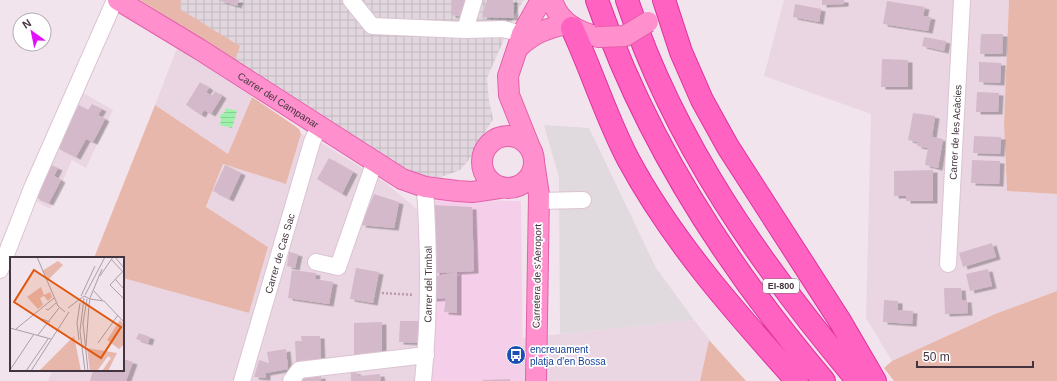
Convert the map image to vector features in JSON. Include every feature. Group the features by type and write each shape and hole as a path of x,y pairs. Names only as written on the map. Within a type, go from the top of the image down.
{"highway":[{"name":"EI-800","path":"597,0 620,61 644,114 690,197 764,306 824,381"},
{"name":"EI-800","path":"627,0 665,96 683,133 712,184 786,292 858,381"},
{"path":"663,0 681,52 702,100 728,147 840,321 875,381"},
{"path":"570,26 628,158 661,215 696,263 797,381"}],"main road":[{"name":"Carrer del Campanar","path":"116,0 199,49 402,179 435,188 472,192 505,188"},
{"path":"497,138 503,122 509,95 508,76 519,42 541,0"},
{"path":"552,0 558,13 570,26 599,37 625,36 648,22 663,0"},
{"path":"519,42 545,29 570,26"},
{"name":"Carretera de s'Aeroport","path":"509,95 533,157 538,210 536,381"},
{"path":"435,188 467,178 474,171 481,160 488,145 497,138 513,136 521,139 533,157 533,170 528,180 523,184 505,188"},
{"path":"481,160 481,168 485,177 525,197 538,210"}],"street":[{"path":"0,270 32,188 116,0"},
{"path":"352,0 372,26 465,30 503,29 519,42"},
{"path":"465,30 474,0"},
{"name":"Carrer de les Acàcies","path":"948,264 962,0"},
{"name":"Carrer de Cas Sac","path":"242,381 312,142 319,126"},
{"path":"316,262 338,267 376,161"},
{"name":"Carrer del Timbal","path":"423,381 428,332 428,296 435,188"},
{"path":"538,210 583,200"},
{"path":"291,381 299,370 426,355"}],"path":[{"path":"382,293 428,296"}],"shaded area":[{"path":"140,0 181,0 180,9 240,46 235,61"},
{"path":"181,0 524,0 516,12 487,78 489,101 493,119 468,161 460,170 439,178 415,175 235,61 240,46 179,9"},
{"path":"784,0 1009,0 1004,123 1007,191 1057,194 1057,291 995,314 892,361 866,318 871,114 764,76"},
{"path":"1009,0 1057,0 1057,194 1007,191 1004,123"},
{"path":"181,38 256,86 228,155 155,105"},
{"path":"71,86 113,110 86,168 72,160 50,209 29,197"},
{"path":"252,97 299,129 301,134 286,184 223,164 206,207 268,247 249,313 124,278 124,257 94,257 155,105 228,154"},
{"path":"226,108 237,111 232,128 220,125 220,115 225,112"},
{"path":"544,125 589,128 656,268 694,320 560,334 559,177"},
{"path":"301,134 322,143 386,183 417,209 423,343 416,381 48,381 52,371 124,371 124,278 249,313 268,247 206,208 223,164 286,184"},
{"path":"440,199 521,201 523,381 416,381 423,343 417,209"},
{"path":"1057,291 1057,381 894,381 884,368 892,361 995,314"},
{"path":"694,320 709,339 700,381 523,381 523,338"},
{"path":"709,340 746,381 700,381"}],"building":[{"path":"218,0 239,0 237,6"},
{"path":"452,0 468,0 464,17 451,15"},
{"path":"487,0 513,0 514,18 482,17"},
{"path":"822,0 844,0 844,4 822,5"},
{"path":"887,1 925,7 923,16 931,17 928,31 883,24"},
{"path":"795,4 821,9 819,22 793,17"},
{"path":"981,34 1003,34 1002,54 980,54"},
{"path":"924,37 946,41 944,51 922,46"},
{"path":"882,59 908,60 908,87 881,87"},
{"path":"979,62 1001,63 1000,83 979,82"},
{"path":"200,82 209,88 206,92 212,96 215,91 222,96 211,114 204,110 201,115 186,105"},
{"path":"977,92 999,93 998,112 976,112"},
{"path":"92,104 102,109 98,115 105,119 93,142 86,139 76,157 56,147 79,105 88,110"},
{"path":"913,113 935,116 932,137 943,139 938,168 925,165 928,148 917,146 918,142 908,140"},
{"path":"974,136 1001,137 1000,154 973,153"},
{"path":"329,158 353,172 342,194 317,179"},
{"path":"972,160 1000,161 999,184 971,183"},
{"path":"51,165 58,168 54,176 61,180 49,203 35,197"},
{"path":"225,165 241,173 229,199 213,191"},
{"path":"933,170 933,201 906,201 906,196 894,196 894,171"},
{"path":"374,194 399,202 394,228 361,225"},
{"path":"431,205 472,207 474,271 435,273"},
{"path":"992,243 996,257 963,267 959,253"},
{"path":"289,252 298,254 295,268 287,266"},
{"path":"356,268 379,272 373,303 350,299"},
{"path":"988,269 992,286 970,291 966,274"},
{"path":"292,270 316,273 315,279 333,282 329,304 288,298"},
{"path":"457,272 457,313 444,312 446,298 432,299 431,277"},
{"path":"944,288 961,288 962,300 967,300 968,313 945,314"},
{"path":"884,300 898,301 898,310 913,311 912,324 883,322"},
{"path":"400,321 421,321 420,343 399,342"},
{"path":"382,322 382,355 354,355 354,323"},
{"path":"139,333 150,337 148,343 136,339"},
{"path":"301,336 320,336 321,361 296,362 295,341 302,341"},
{"path":"286,349 288,369 266,373 266,378 254,377 259,360 269,363 267,352"},
{"path":"124,359 133,362 126,381 90,381 93,371 124,371"},
{"path":"351,371 356,372 359,376 380,374 381,381 351,381"},
{"path":"321,376 321,381 296,381 296,379"},
{"path":"510,379 510,381 483,381 483,380"}],"place":[{"name":"encreuament platja d'en Bossa","path":"516,355"}]}
